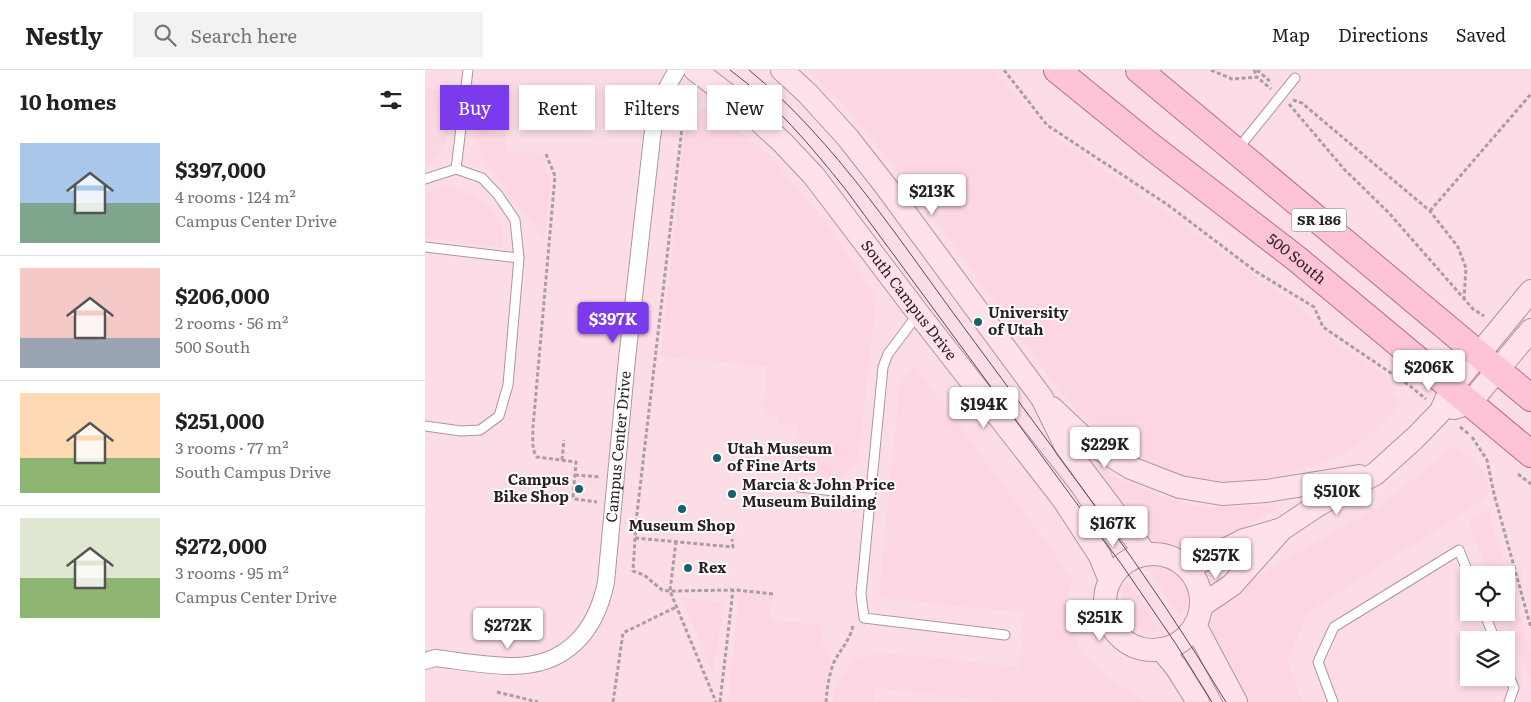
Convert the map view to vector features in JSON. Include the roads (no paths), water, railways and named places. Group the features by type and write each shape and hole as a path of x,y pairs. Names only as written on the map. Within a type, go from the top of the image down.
{"main road":[{"name":"500 South","path":"1057,70 1155,150 1297,259 1531,454"},
{"name":"SR 186","path":"1139,70 1531,398"}],"street":[{"name":"Campus Center Drive","path":"428,658 511,666 541,663 553,659 571,647 591,626 599,610 606,582 627,359 655,115 661,98 677,70"},
{"name":"South Campus Drive","path":"695,70 746,108 808,169 1063,499 1100,556 1109,581"},
{"path":"782,70 808,94 848,138 955,278 1042,398 1067,449 1146,554"},
{"path":"1237,702 1198,616 1201,592 1196,579 1188,568 1176,559 1161,554 1146,554 1132,558 1122,564 1109,581 1105,598 1107,615 1115,631 1128,643 1144,649 1161,649 1176,644 1186,637 1198,616 1232,585 1283,529 1318,505 1375,474 1416,437 1441,411 1461,396 1488,362 1531,292"},
{"path":"1488,362 1531,330"},
{"path":"1042,398 1088,442 1131,468 1180,487 1222,494 1257,492 1375,474"},
{"path":"1188,568 1244,540 1283,529"},
{"path":"1161,649 1176,667 1199,702"}],"lane":[{"path":"457,169 467,70"},
{"path":"1236,151 1295,78"},
{"path":"425,179 457,169 482,178 498,195 515,220 519,258 508,385 499,416 480,430 461,431 425,426"},
{"path":"425,247 519,258"},
{"path":"918,313 888,354 883,367 861,594 864,618 1005,635"},
{"path":"799,487 870,495"},
{"path":"1333,702 1318,662 1334,627 1459,550 1465,566"},
{"path":"1509,702 1513,686"}],"tram line":[{"path":"730,70 777,111 806,141 846,190 1122,565 1176,644 1212,702"},
{"path":"749,70 811,128 866,194 1134,560 1226,702"}],"place":[{"name":"University of Utah","path":"978,322"},
{"name":"Utah Museum of Fine Arts","path":"717,458"},
{"name":"Campus Bike Shop","path":"579,489"},
{"name":"Marcia & John Price Museum Building","path":"732,494"},
{"name":"Museum Shop","path":"682,509"},
{"name":"Rex","path":"688,568"}]}
